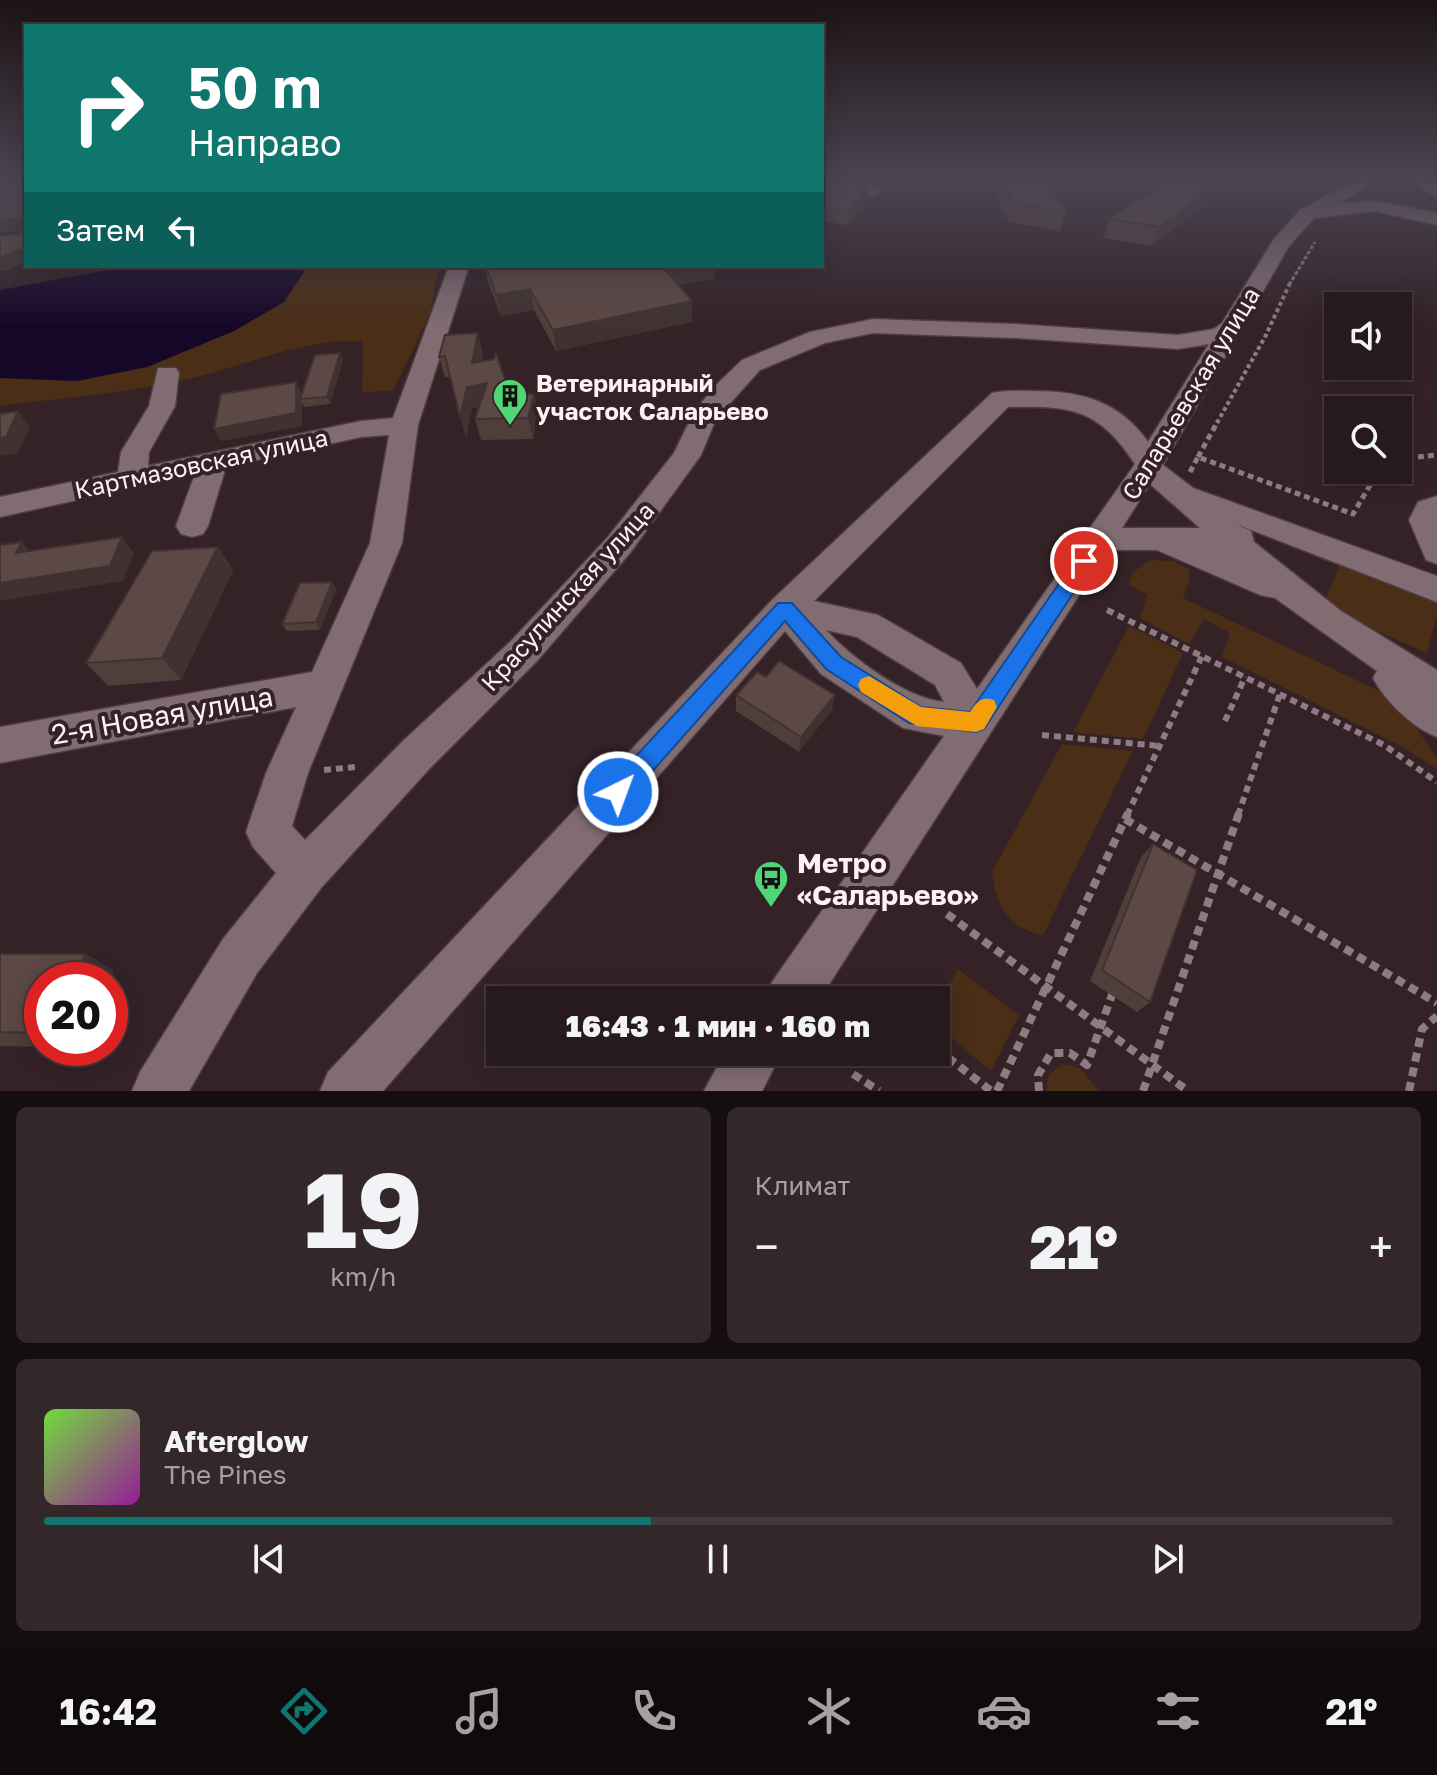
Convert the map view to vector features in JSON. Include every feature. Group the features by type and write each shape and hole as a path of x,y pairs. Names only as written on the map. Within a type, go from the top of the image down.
{"street":[{"name":"Саларьевская улица","path":"799,986 1148,465 1281,243 1295,227"},
{"path":"305,872 268,832 287,773 386,543 404,425 458,268"},
{"name":"Красулинская улица","path":"159,1091 240,956 305,872 417,754 524,651 619,545 687,455 703,418 724,391 751,365 818,337 873,326 1000,330 1178,342 1221,335 1232,326"},
{"path":"132,477 135,452 162,406 167,373"},
{"path":"347,1091 785,608 1001,399 1072,398 1092,404 1111,417 1135,441 1148,465 1181,491 1293,595 1349,637 1437,689"},
{"name":"Картмазовская улица","path":"0,507 361,429 404,425"},
{"path":"192,526 214,460"},
{"path":"1181,491 1437,589"},
{"path":"1437,506 1429,509 1424,520 1437,552"},
{"path":"1151,538 1293,595"},
{"path":"1099,539 1231,539 1340,550"},
{"path":"785,608 834,663 917,716 976,722"},
{"path":"785,608 866,625 920,657 948,674 976,722"},
{"path":"1349,637 1437,663"},
{"path":"1349,637 1437,720"},
{"name":"2-я Новая улица","path":"0,745 323,686"},
{"path":"731,1091 747,1066"}],"path":[{"path":"1198,457 1266,335 1300,263 1323,233"},
{"path":"1412,458 1437,455"},
{"path":"1107,610 1384,745 1437,782"},
{"path":"950,1058 994,1091 1202,656"},
{"path":"1225,721 1245,677"},
{"path":"1143,1091 1280,694"},
{"path":"1042,735 1160,746"},
{"path":"1125,819 1437,1003"},
{"path":"947,914 1188,1091"},
{"path":"1039,1091 1038,1075 1051,1053 1070,1053 1087,1065 1113,991"},
{"path":"1409,1091 1422,1029 1437,1016"},
{"path":"853,1074 879,1091"}],"shaded area":[{"path":"117,268 301,268 304,272 284,302 234,331 147,367 77,381 0,378 0,290"},
{"path":"301,268 439,268 430,314 393,391 362,392 363,341 342,341 281,352 152,387 0,406 0,378 77,381 147,367 234,331 304,273"},
{"path":"1150,560 1173,561 1189,569 1190,579 1183,598 1390,696 1403,707 1437,759 1437,769 1405,748 1222,657 1230,633 1204,619 1189,644 1140,618 1147,595 1129,584 1132,573"},
{"path":"1341,561 1437,601 1437,616 1427,653 1323,607"},
{"path":"1129,626 1183,653 1143,739 1073,732"},
{"path":"1062,744 1133,751 1043,935 1021,927 1006,913 996,894 992,872"},
{"path":"958,969 1019,1015 991,1071 950,1037 949,986"},
{"path":"1062,1064 1080,1068 1099,1091 1046,1091 1049,1075"}],"building":[{"path":"21,227 24,227 24,249 0,258 0,236 21,234"},
{"path":"487,268 664,268 692,301 553,330 530,289 496,295"},
{"path":"478,333 472,363 494,359 496,353 510,394 534,394 528,418 475,419 487,383 467,387 460,417 445,356 439,357 445,335"},
{"path":"340,353 327,397 300,399 315,355"},
{"path":"296,382 296,413 214,429 221,394"},
{"path":"18,411 6,437 0,438 0,414"},
{"path":"122,537 110,566 0,583 0,545 22,542 16,553"},
{"path":"218,547 162,658 86,663 152,551"},
{"path":"332,582 316,622 282,624 300,583"},
{"path":"779,661 835,695 801,737 736,695 757,672 766,677"},
{"path":"1153,844 1197,870 1150,1002 1102,970"},
{"path":"0,954 86,954 82,962 24,962 24,1033 0,1032"}],"slow traffic":[{"path":"869,685 917,716 976,722 986,707"}],"place":[{"name":"Ветеринарный участок Саларьево","path":"510,427"},
{"name":"Метро «Саларьево»","path":"771,909"}],"route":[{"path":"618,792 785,608 834,663 917,716 976,722 1084,561"}]}
